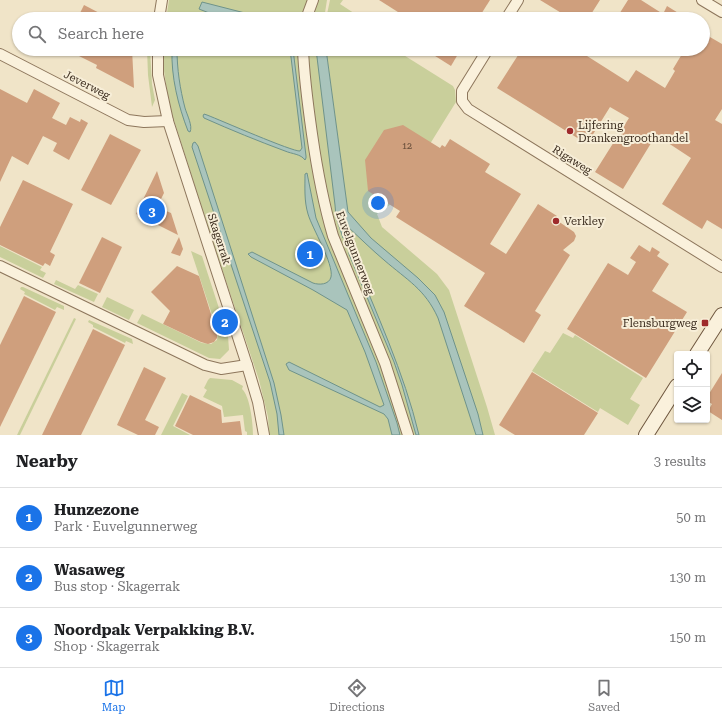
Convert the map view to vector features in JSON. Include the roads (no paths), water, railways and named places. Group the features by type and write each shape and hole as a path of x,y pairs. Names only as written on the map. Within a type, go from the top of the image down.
{"street":[{"path":"161,12 162,0"},
{"path":"309,12 313,0"},
{"path":"510,12 518,0"},
{"path":"702,0 722,12"},
{"name":"Jeverweg","path":"0,54 128,120 144,122 168,121"},
{"name":"Skagerrak","path":"158,56 158,75 168,121 247,365 258,402 264,435"},
{"name":"Euvelgunnerweg","path":"304,56 308,108 317,167 328,220 333,236 385,363 408,435"},
{"name":"Rigaweg","path":"484,56 462,91 462,101 468,109 722,267"},
{"path":"0,266 205,365 220,369 247,365"},
{"path":"700,351 722,315"},
{"path":"646,435 676,387"}],"water":[{"path":"202,2 241,12 206,12 199,9"},
{"path":"172,56 177,56 180,86 190,124 190,132 188,131 184,121 178,101"},
{"path":"291,56 294,56 306,156 305,160 299,155 244,135 204,118 203,116 204,114 207,115 295,150 300,151 302,148"},
{"path":"317,56 327,56 348,212 371,238 418,278 435,295 444,312 478,414 483,435 476,435 438,318 433,308 415,286 348,227 345,228 347,237 343,238 336,217"},
{"path":"195,142 198,146 274,383 284,435 279,435 277,414 270,382 192,147 193,143"},
{"path":"307,173 316,218 376,362 400,435 392,435 388,419 384,414 289,370 286,364 289,362 380,407 384,405 365,352 347,310 248,254 252,252 313,283 324,284 330,280 331,271 329,264 310,220 307,209 305,199 305,174"},
{"path":"350,251 398,366 406,388 419,435 416,435 394,362 349,254"}],"place":[{"name":"Lijfering Drankengroothandel","path":"570,131"},
{"name":"Noordpak Verpakking B.V.","path":"152,211"},
{"name":"Verkley","path":"556,221"},
{"name":"Hunzezone","path":"310,254"},
{"name":"Wasaweg","path":"225,322"},
{"name":"Flensburgweg","path":"705,323"}]}
